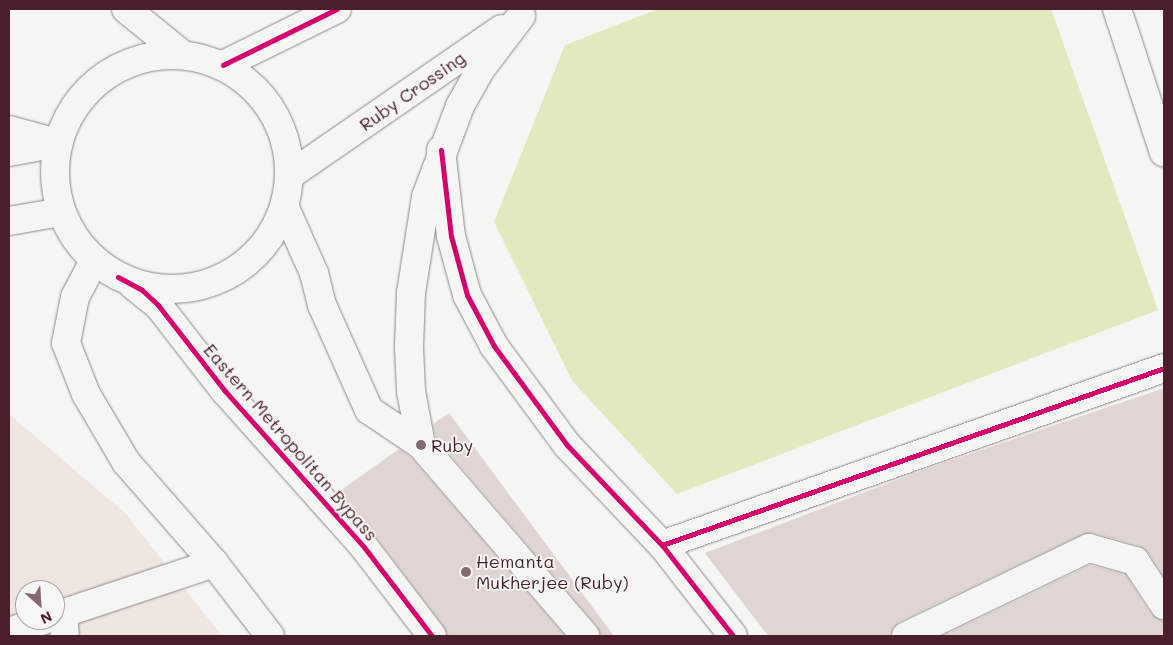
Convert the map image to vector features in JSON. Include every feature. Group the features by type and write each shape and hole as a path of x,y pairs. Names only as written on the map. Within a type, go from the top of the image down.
{"main road":[{"path":"126,9 183,55"},
{"path":"223,66 337,9"},
{"path":"1117,9 1164,153"},
{"path":"421,445 411,391 411,292 426,197 441,150 460,106 480,70 528,12"},
{"name":"Ruby Crossing","path":"290,174 528,12"},
{"path":"183,55 223,66 252,84 273,110 286,142 290,174 285,208 270,238 246,263 217,281 184,289 151,288 118,277 94,261 74,238 61,212 54,184 57,143 79,100 100,79 126,64 154,56 183,55"},
{"path":"9,130 57,143"},
{"path":"9,152 57,143"},
{"path":"441,150 451,236 467,295 494,346 567,445 662,545 733,636"},
{"path":"285,208 314,273 326,314 369,410 421,445 585,636"},
{"path":"9,221 61,212"},
{"path":"94,261 75,297 66,343 86,394 126,462 214,563 270,636"},
{"name":"Eastern Metropolitan Bypass","path":"118,277 142,290 158,305 225,391 364,547 432,636"},
{"path":"662,545 1164,368"},
{"path":"906,636 1089,548 1136,561 1164,605"},
{"path":"65,619 214,563"}],"shaded area":[{"path":"9,414 125,513 222,636 9,636"}],"green space":[{"path":"658,9 1051,9 1158,310 677,494 573,382 494,222 565,45"}],"building":[{"path":"1164,388 1164,577 1148,552 1140,546 1093,533 1083,534 899,622 893,628 891,636 768,636 705,553 923,470"},
{"path":"449,413 614,636 600,636 597,626 436,438 433,424"},
{"path":"399,449 411,457 565,636 447,636 444,627 376,537 337,493"},
{"path":"1090,565 1125,574 1151,614 1164,621 1164,636 942,636"}],"cycle path":[{"path":"223,65 337,9"},
{"path":"441,150 451,236 467,295 494,346 567,445 662,545 733,636"},
{"path":"118,277 142,290 158,305 225,391 364,547 432,636"},
{"path":"662,545 1164,368"}],"place":[{"name":"Ruby","path":"421,445"},
{"name":"Hemanta Mukherjee (Ruby)","path":"466,572"}]}
